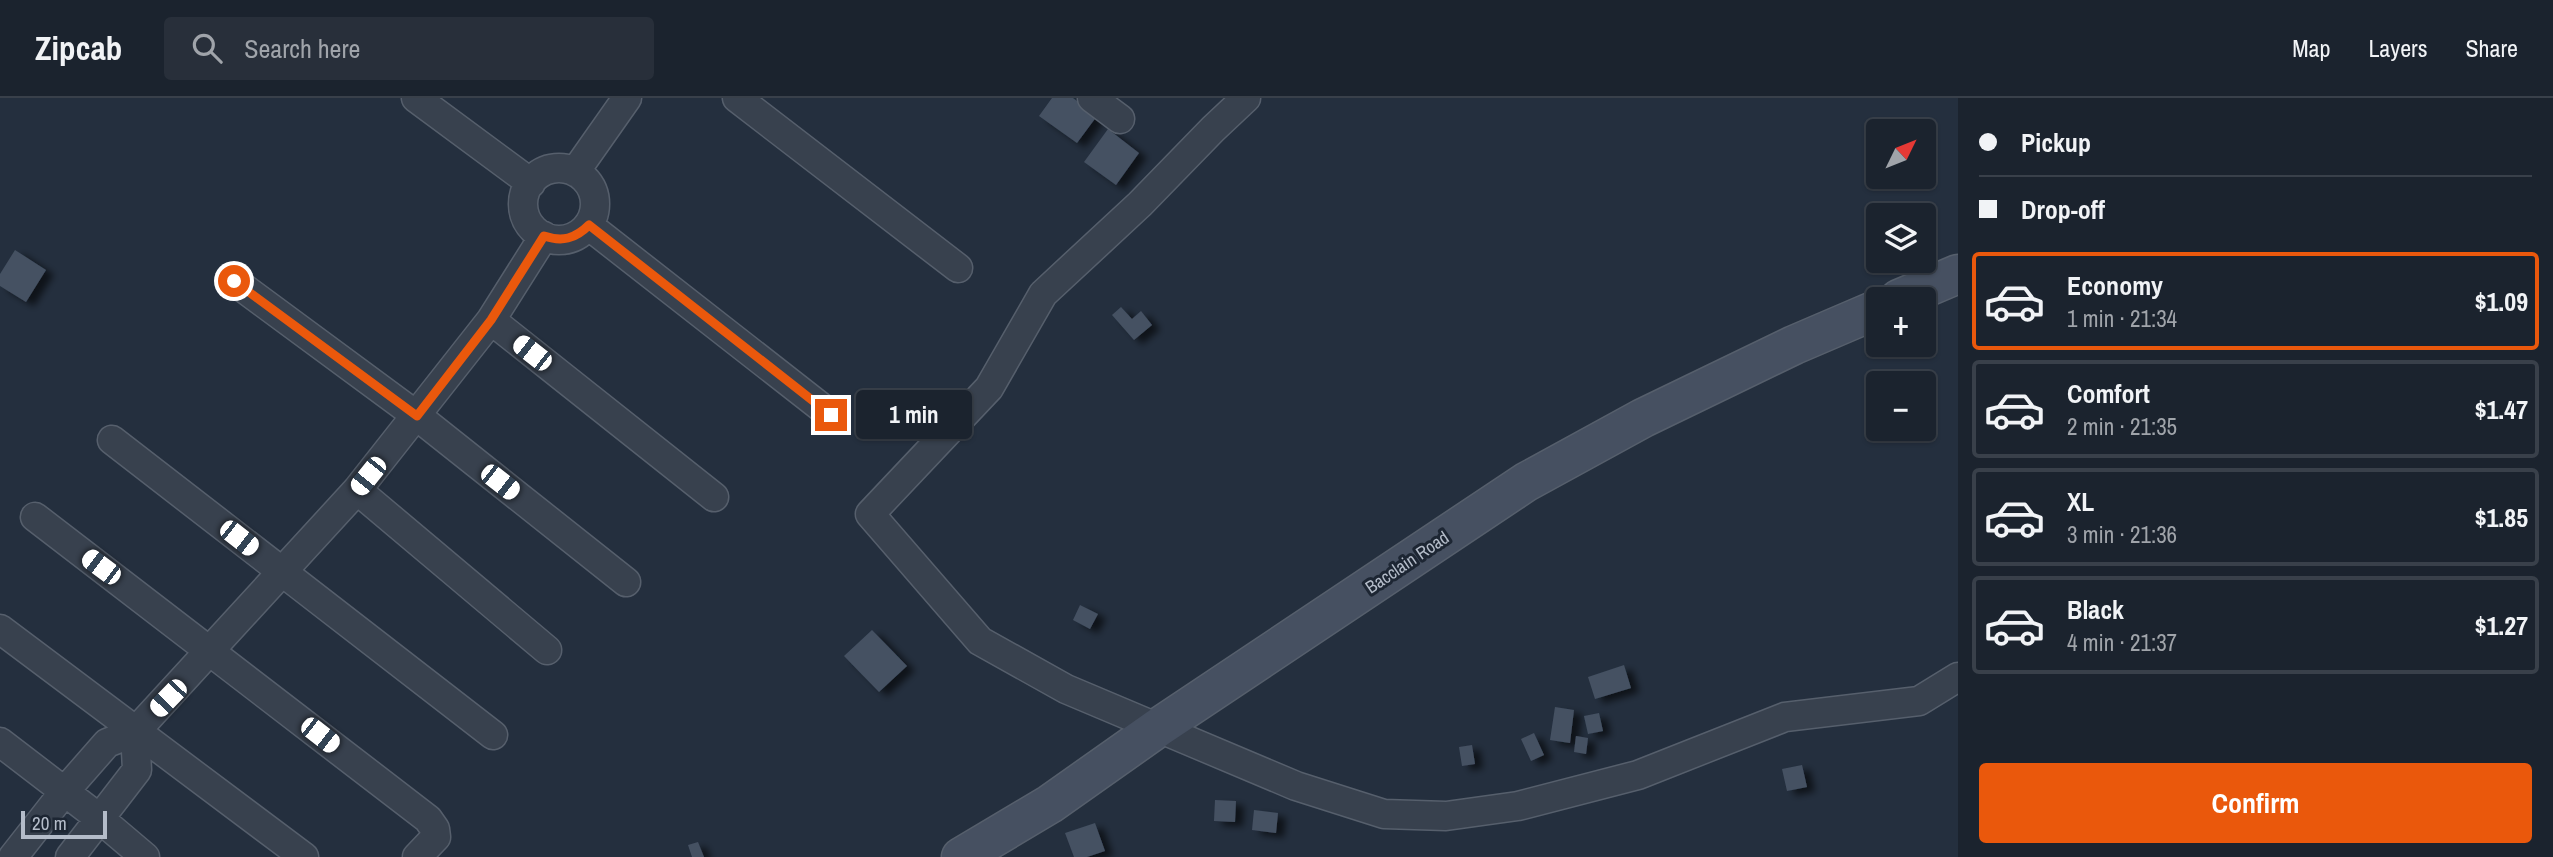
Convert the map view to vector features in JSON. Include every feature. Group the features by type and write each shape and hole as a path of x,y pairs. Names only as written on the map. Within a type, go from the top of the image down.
{"main road":[{"path":"1927,287 1958,274"},
{"name":"Bacclain Road","path":"961,857 1051,804 1159,727 1526,482 1643,418 1794,345 1866,314"}],"street":[{"path":"416,98 451,108 531,183"},
{"path":"575,172 627,98"},
{"path":"737,98 958,268"},
{"path":"1092,98 1120,119"},
{"path":"1247,98 1140,204 1043,294 989,388 870,514 980,641 1066,689 1296,786 1384,814 1446,816 1518,806 1638,775 1786,717 1919,701 1958,677"},
{"path":"563,168 575,172 585,179 592,190 594,214 589,225 580,234 568,239 555,240 544,236 534,229 527,219 523,206 525,194 540,174 551,169 563,168"},
{"path":"589,225 831,415"},
{"path":"13,857 107,743 135,732 357,490 491,320 544,236"},
{"path":"234,281 417,416 626,582"},
{"path":"491,320 714,497"},
{"path":"112,440 493,734"},
{"path":"357,490 547,650"},
{"path":"35,517 212,650 428,819 435,829 436,837 417,857"},
{"path":"0,629 304,857"},
{"path":"70,857 137,770 135,732"},
{"path":"0,742 145,857"}],"building":[{"path":"1052,98 1073,98 1097,116 1077,143 1039,116"},
{"path":"1108,129 1139,153 1116,185 1084,162"},
{"path":"15,250 46,270 26,302 0,286 0,274"},
{"path":"1121,307 1132,319 1141,311 1152,325 1134,340 1112,315"},
{"path":"1080,605 1098,614 1090,629 1073,620"},
{"path":"872,630 907,666 879,692 844,656"},
{"path":"1624,665 1631,688 1595,699 1588,677"},
{"path":"1555,707 1574,710 1570,743 1550,740"},
{"path":"1599,713 1603,731 1588,734 1584,716"},
{"path":"1534,733 1544,755 1531,761 1521,739"},
{"path":"1576,736 1588,738 1586,754 1574,752"},
{"path":"1472,745 1475,764 1462,766 1459,747"},
{"path":"1802,765 1807,787 1787,791 1782,769"},
{"path":"1215,800 1236,801 1235,822 1214,821"},
{"path":"1254,810 1278,813 1276,833 1252,830"},
{"path":"1095,823 1105,851 1087,857 1074,857 1065,833"},
{"path":"698,842 704,857 692,857 688,845"}],"route":[{"path":"234,281 417,416 491,320 544,236 555,240 568,239 580,234 589,225 831,415"}]}
